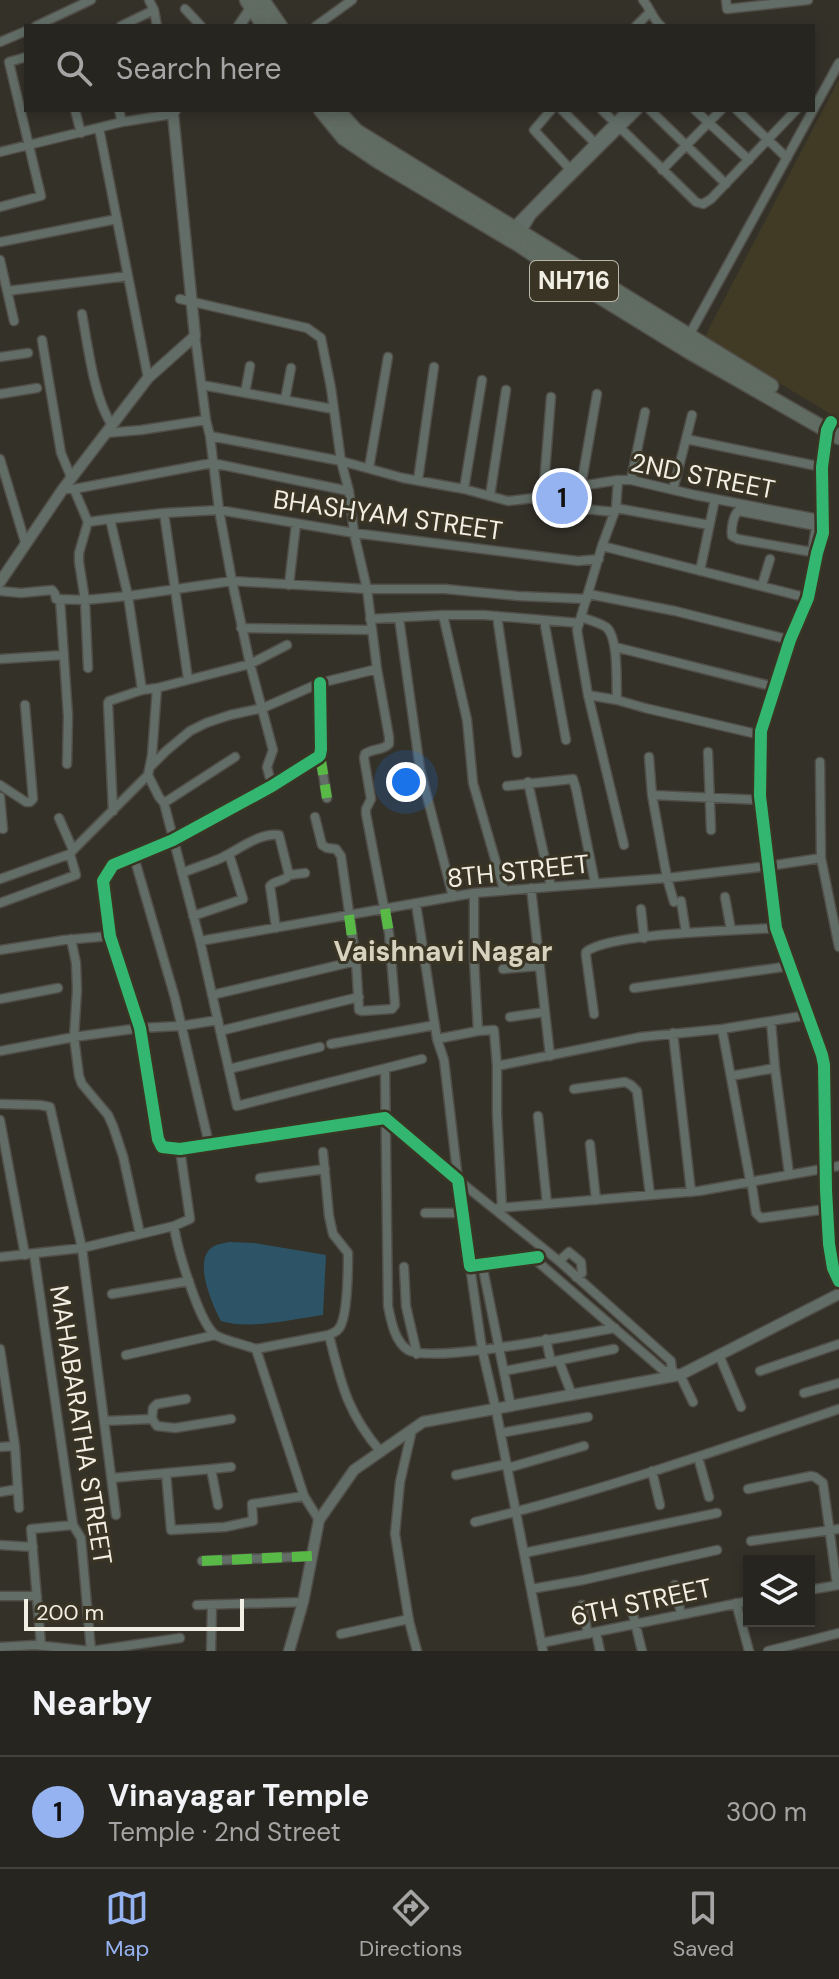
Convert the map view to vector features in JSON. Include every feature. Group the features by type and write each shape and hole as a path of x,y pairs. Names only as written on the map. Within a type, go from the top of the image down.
{"highway":[{"path":"258,9 277,24"},
{"name":"NH716","path":"323,112 344,138 378,161 568,277 686,342"},
{"name":"NH716","path":"339,112 356,131 833,433"}],"street":[{"path":"40,24 91,0"},
{"path":"133,24 158,20 149,0"},
{"path":"319,24 352,0"},
{"path":"643,0 659,24"},
{"path":"726,0 727,9 752,3 808,0"},
{"path":"185,9 199,24"},
{"path":"242,24 258,9"},
{"path":"638,24 649,13"},
{"path":"0,42 24,32"},
{"path":"0,207 41,196 9,62 24,58"},
{"path":"815,107 839,63"},
{"path":"76,112 81,133"},
{"path":"120,112 122,122"},
{"path":"0,152 168,112"},
{"path":"173,112 195,336 212,463 241,628 273,750 267,767 272,786"},
{"path":"549,112 534,130 569,168"},
{"path":"564,112 594,142"},
{"path":"604,112 699,204 707,203 726,184 768,141 789,112"},
{"path":"516,230 617,125 626,112"},
{"path":"563,180 569,168 594,142 635,112"},
{"path":"652,112 726,184"},
{"path":"697,112 749,160"},
{"path":"662,170 719,112"},
{"path":"739,112 787,158"},
{"path":"686,342 812,112"},
{"path":"99,128 148,378"},
{"path":"0,242 117,219"},
{"path":"0,260 14,321"},
{"path":"7,291 128,276"},
{"path":"180,299 307,328 321,338 354,533 367,589 389,744 365,754 371,799 366,814 389,933 395,1005 392,1009 362,1011 359,1007 356,961 341,856 336,849 322,845 315,817"},
{"path":"82,314 109,429"},
{"path":"0,582 25,542 68,489 71,477 148,378 195,336"},
{"path":"42,340 61,453 71,477"},
{"path":"0,357 28,353"},
{"path":"369,468 388,357"},
{"path":"245,393 250,366"},
{"path":"418,480 434,367"},
{"path":"285,400 291,368"},
{"path":"464,489 482,380"},
{"path":"202,385 333,409"},
{"path":"0,394 37,388"},
{"path":"490,496 506,390"},
{"path":"581,486 597,394"},
{"path":"551,397 539,498 555,506 615,510 709,525"},
{"path":"631,480 645,412"},
{"path":"673,490 692,415"},
{"path":"109,429 151,429 206,420"},
{"path":"833,433 822,467 819,521 823,533 815,552 808,598 790,640 761,735 761,800 776,928 824,1065 827,1209 833,1268 839,1281"},
{"name":"2ND STREET","path":"210,436 341,461 508,501 539,498 581,486 631,480 819,521"},
{"path":"686,439 822,467"},
{"path":"0,459 25,542"},
{"path":"68,489 212,463 349,491"},
{"path":"618,480 615,510 577,630 588,695 624,845"},
{"path":"68,489 88,522 79,553 88,668"},
{"path":"700,571 715,499"},
{"name":"BHASHYAM STREET","path":"88,522 219,510 354,533 578,561 599,559"},
{"path":"815,552 738,539 731,532 738,511 819,521"},
{"path":"164,513 188,679"},
{"path":"110,519 128,596 142,690"},
{"path":"289,585 296,524"},
{"path":"602,546 808,598"},
{"path":"762,585 770,559"},
{"path":"0,591 21,593 52,590 56,599 85,600 232,581 367,589 445,589 518,596 588,596 675,611 790,640"},
{"path":"60,599 68,716 67,764"},
{"path":"443,615 467,720 473,783 504,890"},
{"path":"370,619 497,616 580,620 608,629 615,647 617,700"},
{"path":"497,616 517,753"},
{"path":"399,618 420,769 453,897"},
{"path":"544,620 566,740"},
{"path":"241,628 371,630"},
{"path":"113,811 109,701 250,664 287,645"},
{"path":"615,647 775,687"},
{"path":"0,659 64,655"},
{"path":"0,879 72,852 166,751 190,731 230,715 263,708 320,683 377,669"},
{"path":"320,683 320,755 327,798"},
{"path":"157,688 149,771 164,803 200,941 237,1106 422,1059"},
{"path":"588,695 761,735"},
{"path":"0,785 26,802 33,799 25,705"},
{"path":"708,752 711,830"},
{"path":"320,755 272,786 173,840 113,865 103,881 110,936 140,1028 158,1139 162,1147 180,1149 385,1118 458,1180 498,1208 671,1361 693,1402"},
{"path":"164,803 235,757"},
{"path":"649,757 652,795 667,878 686,933"},
{"path":"820,762 821,858 839,947"},
{"path":"507,786 569,779 575,782 595,883"},
{"path":"528,782 551,887"},
{"path":"652,795 761,800"},
{"path":"0,797 3,829"},
{"path":"0,903 75,876 72,852 59,818"},
{"path":"182,873 253,841 277,834 281,837 289,875"},
{"path":"193,916 243,899 229,854"},
{"path":"134,857 175,998 209,1144"},
{"name":"8TH STREET","path":"200,941 474,893 667,878 821,858"},
{"path":"276,928 270,886 289,875 305,873"},
{"path":"531,888 550,1056"},
{"path":"474,893 478,1031"},
{"path":"725,897 731,930"},
{"path":"416,904 437,1039 444,1060 482,1349 542,1647"},
{"path":"641,909 644,938"},
{"path":"594,1014 586,952 592,948 617,941 686,933 776,928"},
{"path":"0,950 110,936"},
{"path":"71,939 76,963 74,1037 77,1066 82,1084 108,1115 113,1126 123,1156 140,1234"},
{"path":"212,995 356,961"},
{"path":"503,969 540,966"},
{"path":"634,988 790,966"},
{"path":"0,999 58,988"},
{"path":"220,1031 359,997"},
{"path":"510,1017 545,1012"},
{"path":"497,1066 641,1037 722,1029 808,1015"},
{"path":"0,1051 74,1037 218,1020"},
{"path":"771,1022 789,1174"},
{"path":"331,1044 435,1025"},
{"path":"722,1029 756,1213 766,1219 827,1209"},
{"path":"437,1039 478,1031 495,1032 498,1208"},
{"path":"673,1033 691,1192"},
{"path":"229,1069 320,1047"},
{"path":"731,1076 775,1068"},
{"path":"385,1069 388,1306 391,1321 404,1348 417,1354 462,1353 615,1328"},
{"path":"574,1089 625,1082 637,1091 650,1195"},
{"path":"0,1104 50,1107 82,1248 116,1515"},
{"path":"538,1116 547,1204"},
{"name":"MAHABARATHA STREET","path":"0,1120 29,1254 73,1525 81,1538 91,1651"},
{"path":"590,1144 596,1200"},
{"path":"0,1257 82,1248 174,1226 190,1219 180,1149"},
{"path":"126,1355 215,1335 256,1349 337,1331 342,1324 348,1253 333,1234 323,1152"},
{"path":"498,1208 691,1192 839,1166"},
{"path":"260,1178 325,1169"},
{"path":"425,1213 463,1213"},
{"path":"174,1226 189,1281 204,1319 215,1335"},
{"path":"546,1251 542,1251 538,1262 664,1371 676,1373"},
{"path":"559,1261 569,1252 581,1262 582,1273 576,1277"},
{"path":"470,1266 538,1257"},
{"path":"482,1264 511,1407"},
{"path":"404,1267 406,1306 417,1354"},
{"path":"112,1294 189,1281"},
{"path":"289,1651 303,1602 319,1520 354,1470 423,1422 676,1373 719,1355 839,1294"},
{"path":"631,1343 639,1332"},
{"path":"329,1335 349,1403 364,1433 381,1452"},
{"path":"546,1339 572,1395"},
{"path":"760,1371 839,1344"},
{"path":"0,1349 15,1446 19,1508"},
{"path":"256,1349 304,1496 319,1520"},
{"path":"504,1371 614,1349"},
{"path":"719,1355 741,1407"},
{"path":"804,1393 839,1383"},
{"path":"186,1399 157,1404 153,1408 152,1419 157,1426 175,1428 231,1419"},
{"path":"475,1522 698,1457 839,1409"},
{"path":"501,1433 588,1417"},
{"path":"104,1421 152,1419"},
{"path":"412,1430 400,1482 395,1534 417,1651"},
{"path":"0,1447 15,1446"},
{"path":"456,1475 507,1466 584,1446"},
{"path":"698,1457 709,1497"},
{"path":"112,1478 231,1467"},
{"path":"211,1469 218,1505"},
{"path":"652,1471 660,1505"},
{"path":"166,1473 171,1530 225,1527 253,1521 252,1504 304,1496"},
{"path":"748,1489 811,1476 823,1483 834,1530 838,1585 815,1589"},
{"path":"0,1492 18,1489"},
{"path":"524,1553 717,1513"},
{"path":"37,1647 37,1596 31,1529 73,1525"},
{"path":"751,1541 834,1530"},
{"path":"0,1545 33,1547"},
{"path":"531,1589 717,1550"},
{"path":"202,1561 312,1556"},
{"path":"675,1585 681,1614"},
{"path":"0,1596 37,1596"},
{"path":"629,1598 642,1651"},
{"path":"197,1605 303,1602"},
{"name":"6TH STREET","path":"542,1647 592,1633 743,1602"},
{"path":"736,1603 749,1651"},
{"path":"211,1651 212,1605"},
{"path":"582,1605 600,1651"},
{"path":"341,1634 409,1619"},
{"path":"768,1651 839,1633"},
{"path":"0,1647 91,1651 180,1638"}],"shaded area":[{"path":"839,79 839,419 704,338"}],"water":[{"path":"229,1242 326,1255 323,1315 258,1324 221,1321 207,1288 204,1260 211,1248"}],"railway":[{"path":"254,0 270,24"},
{"path":"328,112 341,131 381,161 839,435"}],"marked path":[{"path":"320,755 327,798"},
{"path":"385,909 389,933"},
{"path":"349,915 353,945"},
{"path":"202,1561 312,1556"}],"cycle path":[{"path":"831,422 822,467 823,533 808,598 790,640 761,731 760,796 776,928 824,1065 829,1244 833,1268 839,1281"},
{"path":"320,683 321,749 318,757 173,840 113,865 103,881 110,936 140,1028 158,1139 162,1147 180,1149 385,1118 458,1180 470,1266 538,1257"}],"place":[{"name":"Vinayagar Temple","path":"562,498"}],"district":[{"name":"Vaishnavi Nagar","path":"443,951"}]}
